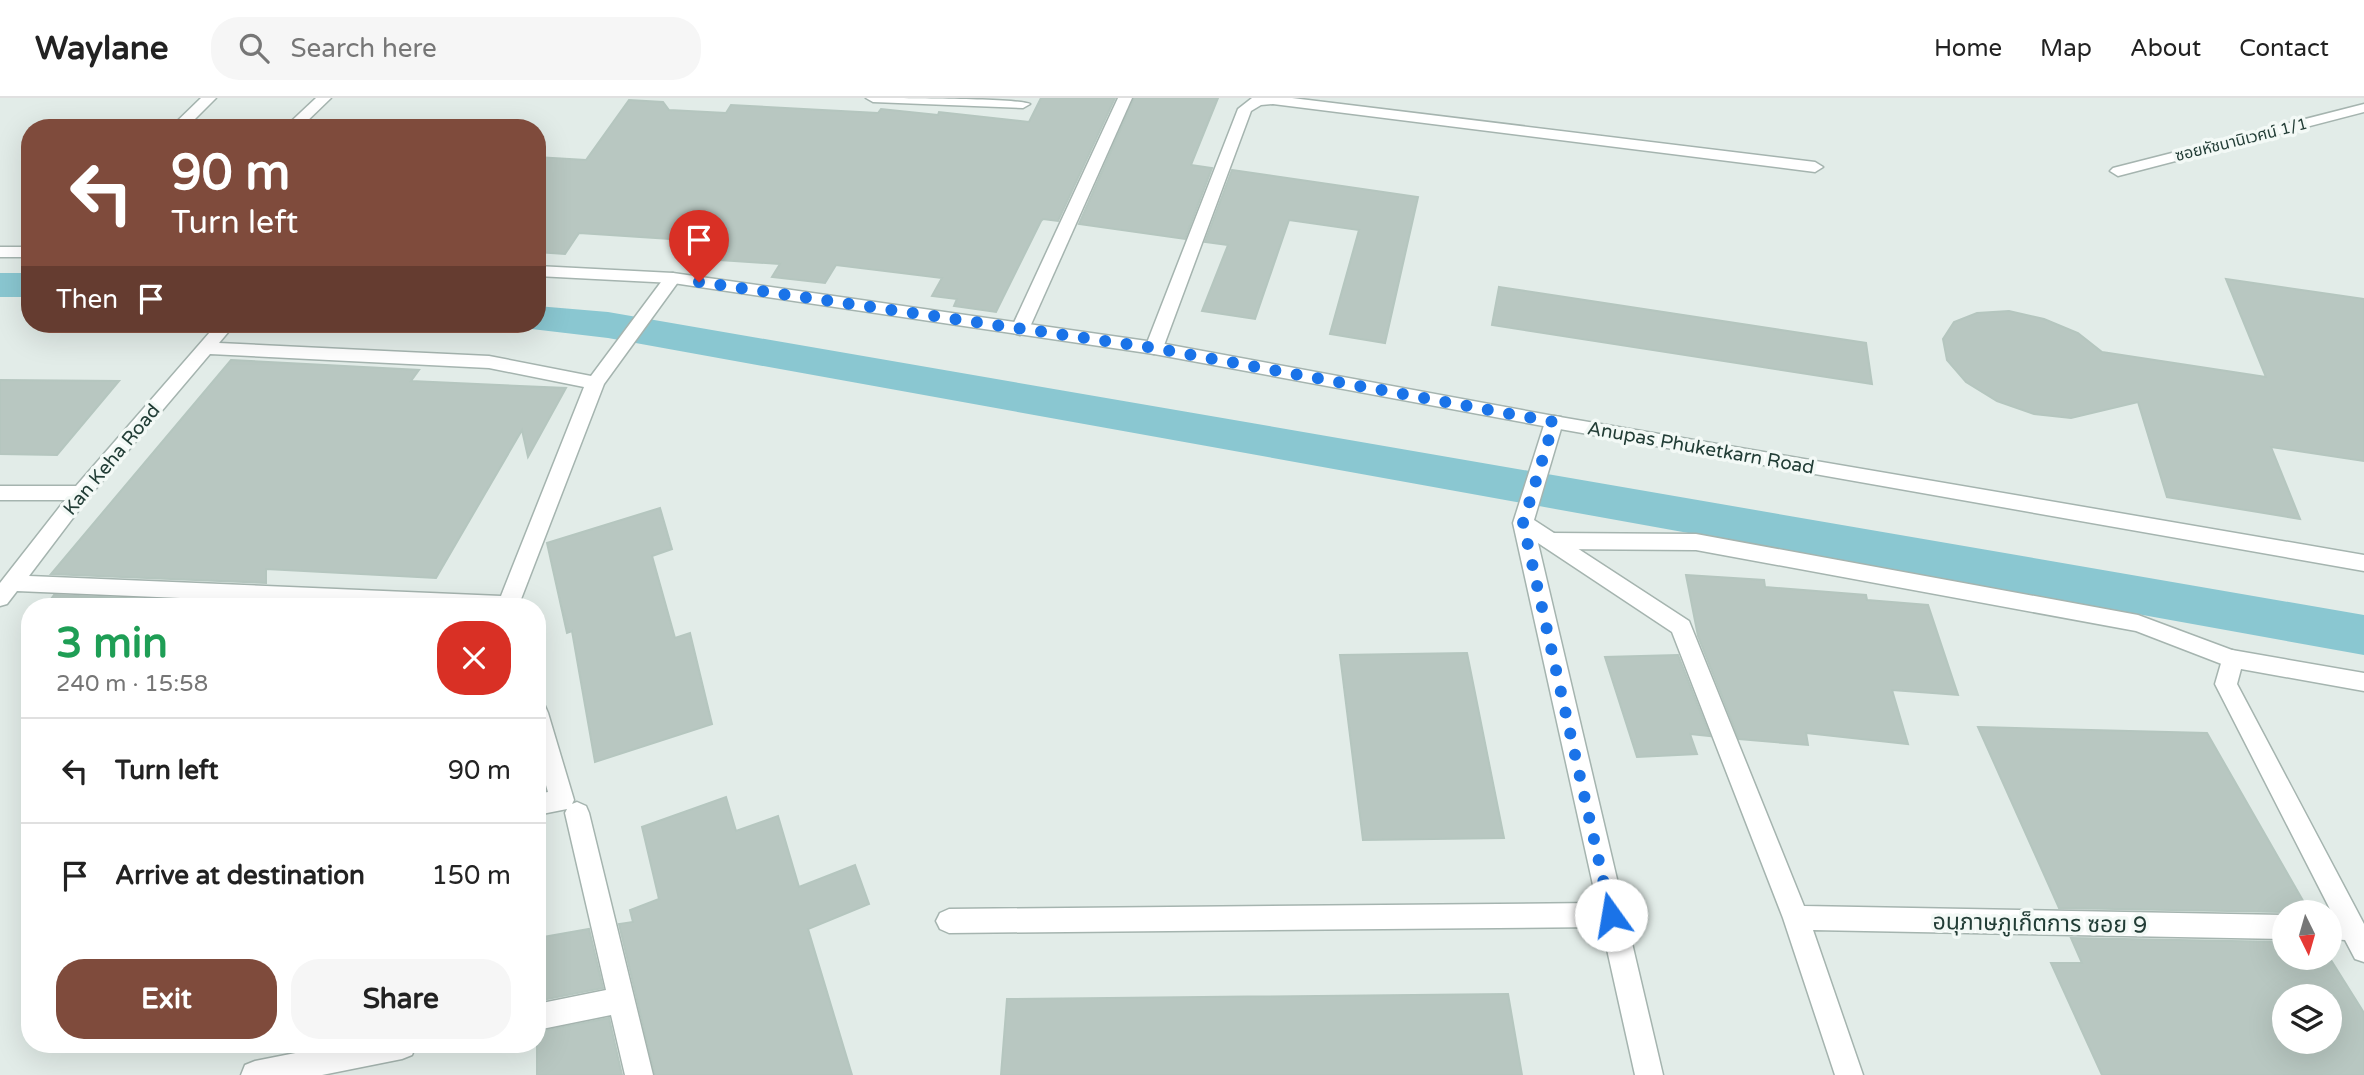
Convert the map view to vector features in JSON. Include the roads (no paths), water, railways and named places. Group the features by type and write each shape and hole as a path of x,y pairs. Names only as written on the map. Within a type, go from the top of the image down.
{"street":[{"path":"187,119 209,98"},
{"path":"301,119 324,98"},
{"path":"873,98 1023,104"},
{"path":"1020,329 1125,98"},
{"path":"1154,348 1245,109 1257,101 1286,102 1815,167"},
{"name":"ซอยหัชนานิเวศน์ 1/1","path":"2118,171 2364,108"},
{"path":"0,252 21,252"},
{"name":"Anupas Phuketkarn Road","path":"546,271 673,278 1154,348 1554,422 2364,563"},
{"path":"509,598 594,383 673,278"},
{"name":"Kan Keha Road","path":"6,590 81,494 218,333"},
{"path":"205,348 489,362 594,383"},
{"path":"1554,422 1523,523 1649,1075"},
{"path":"0,493 81,494"},
{"path":"1523,523 1681,627 1796,918 1849,1075"},
{"path":"1550,541 1696,542 2138,623 2232,659 2364,682"},
{"path":"6,590 256,598"},
{"path":"2232,659 2225,684 2327,900"},
{"path":"546,744 562,800 546,803"},
{"path":"577,813 639,1075"},
{"path":"949,921 1611,915"},
{"name":"อนุภาษภูเก็ตการ ซอย 9","path":"1796,918 2272,927"},
{"path":"2342,930 2364,950"},
{"path":"546,1015 621,1000"},
{"path":"261,1074 363,1053"}],"waterway":[{"path":"0,285 21,285"},
{"path":"546,320 608,325 2364,635"}]}
